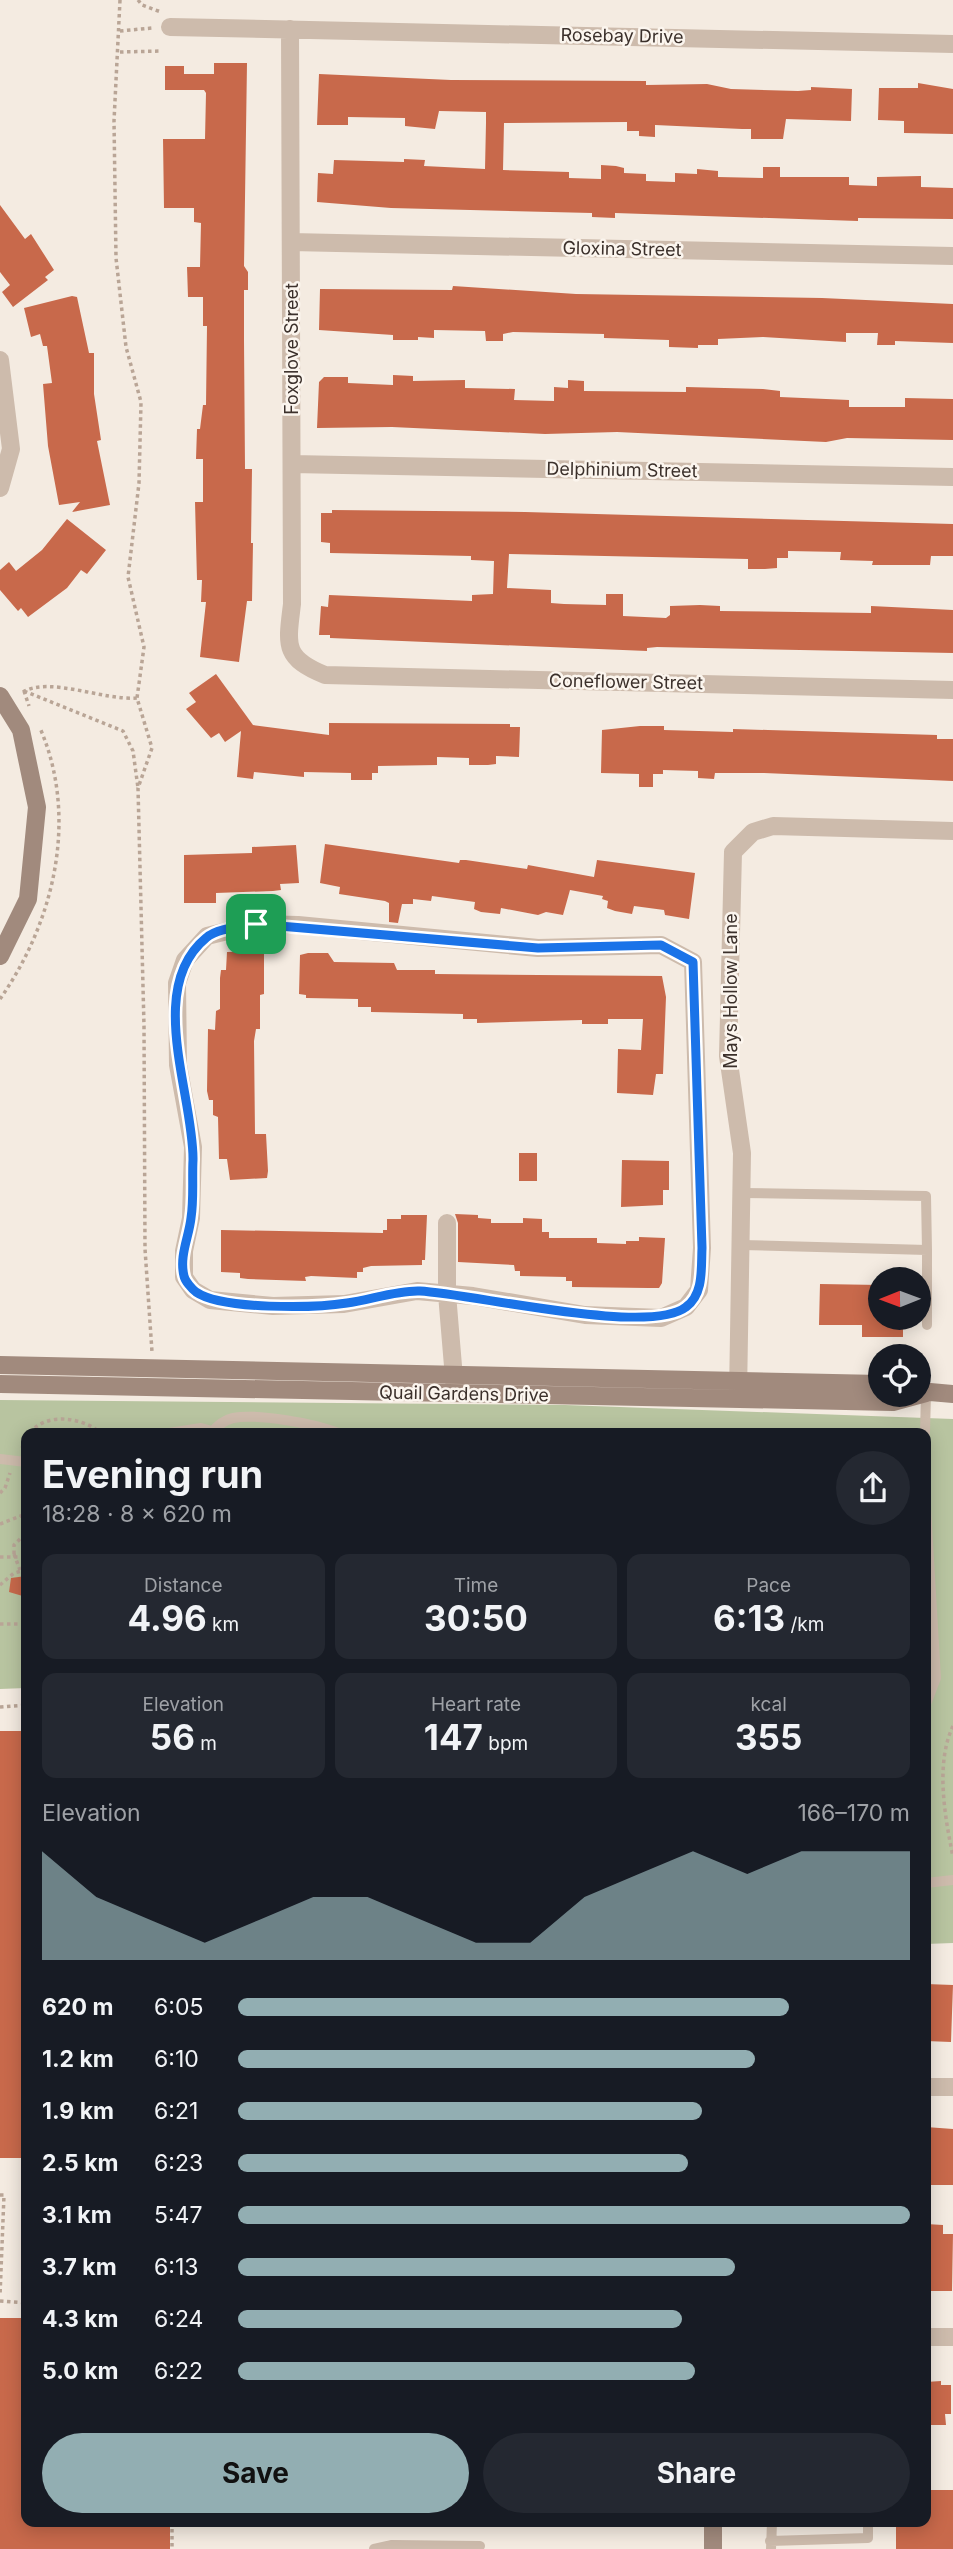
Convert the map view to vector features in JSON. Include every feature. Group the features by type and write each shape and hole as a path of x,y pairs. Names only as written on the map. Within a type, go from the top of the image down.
{"main road":[{"path":"0,956 28,899 37,807 21,730 3,700"},
{"name":"Quail Gardens Drive","path":"0,1365 868,1384"},
{"name":"Quail Gardens Drive","path":"0,1384 868,1402"},
{"name":"Quail Gardens Drive","path":"931,1393 953,1394"},
{"path":"713,2527 713,2549"}],"street":[{"name":"Rosebay Drive","path":"166,20 290,29 953,44"},
{"name":"Foxglove Street","path":"290,29 292,604 288,640 293,656 301,666"},
{"name":"Gloxina Street","path":"291,242 953,256"},
{"path":"0,360 11,449 0,488"},
{"name":"Delphinium Street","path":"292,464 953,477"},
{"name":"Coneflower Street","path":"301,666 325,675 953,690"},
{"name":"Mays Hollow Lane","path":"738,1400 742,1153 728,1056 733,852 753,832 773,826 953,831"},
{"path":"256,924 538,948 661,945 693,962 702,1248 699,1290 686,1307 661,1318 585,1315 447,1294 417,1291 344,1304 273,1306 210,1300 193,1290 184,1277 184,1251 191,1218 193,1147 178,1065 177,982 185,960 207,936 256,924"},
{"path":"447,1223 447,1294 455,1393"},
{"path":"931,2087 953,2087"},
{"path":"931,2337 953,2337"}],"lane":[{"path":"742,1193 926,1196 927,1267"},
{"path":"741,1245 927,1250"},
{"path":"923,1407 925,1428"},
{"path":"218,1428 234,1418 293,1422 318,1428"},
{"path":"0,1459 21,1461"},
{"path":"931,1594 936,1678 931,1691"},
{"path":"931,1882 953,1880"},
{"path":"772,2527 771,2545 868,2539 868,2527"},
{"path":"374,2549 392,2545 480,2546"}],"path":[{"path":"120,0 120,52 114,134 116,258 126,347 141,402 139,483 128,578 144,647 137,698 152,748 138,788"},
{"path":"138,0 166,20"},
{"path":"120,31 166,20"},
{"path":"120,52 162,51"},
{"path":"3,700 30,688 50,687 118,700 137,698"},
{"path":"24,691 123,731 133,751 138,788 144,1026 145,1250 152,1367"},
{"path":"34,1428 49,1420 84,1423 92,1428"},
{"path":"0,1485 5,1489"},
{"path":"0,1524 20,1515"},
{"path":"0,1586 20,1570 14,1554 15,1545 21,1538"},
{"path":"0,1557 21,1557"},
{"path":"0,1624 21,1624"},
{"path":"0,1707 21,1705"},
{"path":"953,1726 945,1744 942,1763 953,1857"},
{"path":"0,2195 4,2195 4,2206 0,2296"},
{"path":"0,2301 21,2303"},
{"path":"172,2527 172,2549"}],"green space":[{"path":"0,1400 565,1405 953,1419 953,1943 931,1944 931,1428 21,1428 21,1688 0,1689"}],"building":[{"path":"214,63 247,63 244,266 248,272 248,290 244,290 245,469 252,469 253,543 252,601 247,601 239,662 200,657 206,602 201,602 202,580 197,580 195,502 203,502 203,459 196,459 197,429 200,429 203,405 206,405 207,326 203,326 203,297 188,297 187,267 200,267 201,223 194,222 194,208 164,208 163,139 205,139 206,93 204,90 165,90 165,66 184,66 184,74 214,74"},
{"path":"319,74 451,80 646,81 646,85 707,84 731,89 798,91 811,90 811,87 852,89 851,121 786,119 783,139 751,139 751,129 655,125 655,137 639,136 639,131 627,131 627,122 504,123 503,170 569,172 569,178 601,179 601,165 616,166 624,168 624,173 646,174 646,181 675,182 675,173 697,174 697,169 718,171 718,177 763,178 763,167 780,167 780,177 849,177 849,185 877,186 877,177 921,176 921,187 953,188 953,219 858,218 858,221 615,213 615,218 592,217 592,213 391,208 317,202 318,173 333,174 334,160 425,160 424,166 485,169 486,123 486,112 439,111 435,129 405,126 405,118 348,117 348,125 317,125"},
{"path":"918,83 953,89 953,134 904,133 904,121 878,120 879,88 918,88"},
{"path":"0,205 25,239 31,234 54,270 45,277 48,280 13,307 2,292 10,285 0,272"},
{"path":"453,286 576,294 822,298 953,304 953,343 895,341 895,345 877,345 878,333 846,333 846,342 763,337 718,339 718,345 698,345 698,348 669,347 669,340 604,338 604,334 513,332 503,334 503,341 486,341 485,331 434,330 434,338 393,340 393,335 319,330 320,289 452,290"},
{"path":"77,297 89,353 94,353 94,394 101,440 97,441 110,505 72,512 80,502 59,505 48,446 43,384 52,383 47,346 43,346 40,334 31,337 24,308"},
{"path":"393,375 413,376 413,381 465,380 465,388 515,389 514,400 554,401 554,387 568,388 568,380 584,381 584,391 686,392 686,387 763,389 780,391 780,397 849,400 849,407 905,407 905,398 953,399 953,440 847,438 826,442 617,432 545,434 392,427 317,428 319,382 324,377 348,377 348,383 393,385"},
{"path":"332,510 525,512 953,524 953,556 931,556 930,565 872,565 873,561 840,560 841,552 788,551 788,558 777,558 777,568 765,569 748,569 748,559 509,554 507,588 551,590 551,603 564,604 606,605 606,594 623,594 623,616 666,618 670,615 670,606 700,605 720,606 720,611 871,613 871,606 953,610 953,653 657,647 647,648 647,651 330,638 330,635 319,635 321,606 328,607 329,595 472,601 472,595 493,594 494,561 471,560 471,556 330,553 330,543 321,542 321,513 332,513"},
{"path":"67,519 106,550 87,574 81,570 67,588 28,617 21,608 18,611 0,590 0,570 9,562 16,571 42,550"},
{"path":"216,674 253,725 329,735 329,723 510,724 510,727 520,727 519,757 496,756 496,764 488,765 469,765 469,758 437,757 437,765 378,766 378,773 372,773 372,780 351,780 351,773 304,772 304,777 254,772 253,779 237,777 241,731 225,742 219,733 211,738 186,709 196,702 189,693"},
{"path":"664,726 664,730 733,732 733,729 937,735 937,739 953,739 953,781 764,773 715,773 714,779 698,778 698,771 663,770 663,774 653,774 653,787 639,787 639,774 601,773 602,730"},
{"path":"325,844 459,863 460,860 466,860 527,869 528,865 594,877 597,860 695,873 689,919 665,915 664,910 634,906 632,914 615,911 607,908 608,901 602,899 603,896 570,890 563,915 546,912 538,915 501,908 500,914 481,912 474,909 475,902 432,896 431,901 413,899 413,904 402,904 398,923 389,922 389,903 339,894 340,887 320,883"},
{"path":"296,845 299,883 280,884 281,890 273,891 216,893 216,903 184,903 184,855 252,853 252,847"},
{"path":"264,951 264,994 260,995 260,1029 256,1029 254,1041 255,1134 266,1134 267,1178 230,1180 227,1159 219,1159 218,1117 213,1115 213,1100 209,1100 207,1091 208,1029 215,1030 216,1011 220,1009 221,970 226,970 227,952"},
{"path":"328,953 334,962 394,963 397,970 435,970 435,974 662,976 666,997 663,1074 656,1074 653,1095 617,1093 618,1049 641,1050 643,1019 608,1019 608,1024 582,1024 582,1020 477,1023 477,1019 463,1019 463,1014 371,1012 371,1007 358,1007 358,999 306,998 306,995 299,994 300,955"},
{"path":"519,1153 537,1153 537,1181 519,1181"},
{"path":"622,1160 669,1161 669,1190 663,1190 663,1205 621,1207"},
{"path":"455,1214 478,1215 478,1218 491,1219 491,1223 523,1223 523,1218 542,1219 542,1232 549,1232 549,1238 597,1238 597,1243 626,1244 626,1241 639,1241 639,1237 665,1238 662,1283 659,1288 572,1287 572,1281 566,1281 566,1277 520,1276 520,1271 515,1271 514,1265 458,1262 458,1223"},
{"path":"401,1215 427,1215 425,1260 422,1260 422,1265 371,1266 363,1268 363,1272 357,1272 357,1278 311,1276 305,1277 306,1281 248,1279 240,1278 240,1273 221,1272 221,1230 383,1233 383,1230 387,1230 387,1219 401,1219"},
{"path":"820,1284 868,1285 868,1330 903,1330 903,1337 862,1337 862,1325 819,1325"},
{"path":"21,1577 21,1596 9,1592 11,1578"},
{"path":"0,1731 21,1731 21,2158 0,2158"},
{"path":"931,1984 953,1985 951,2042 931,2041"},
{"path":"931,2127 953,2129 953,2185 931,2185"},
{"path":"931,2224 943,2225 943,2234 953,2234 952,2291 931,2291"},
{"path":"0,2318 21,2318 21,2527 170,2527 170,2549 0,2549"},
{"path":"941,2381 941,2385 951,2385 951,2414 945,2414 946,2425 931,2425 931,2382"},
{"path":"931,2490 953,2490 953,2549 896,2549 896,2527 931,2527"}],"route":[{"path":"256,924 298,925 538,948 661,945 693,962 702,1248 699,1290 686,1307 661,1318 585,1315 473,1296 417,1291 344,1304 273,1306 210,1300 193,1290 184,1277 184,1251 191,1218 193,1147 178,1065 177,982 185,960 207,936 256,924"}]}
